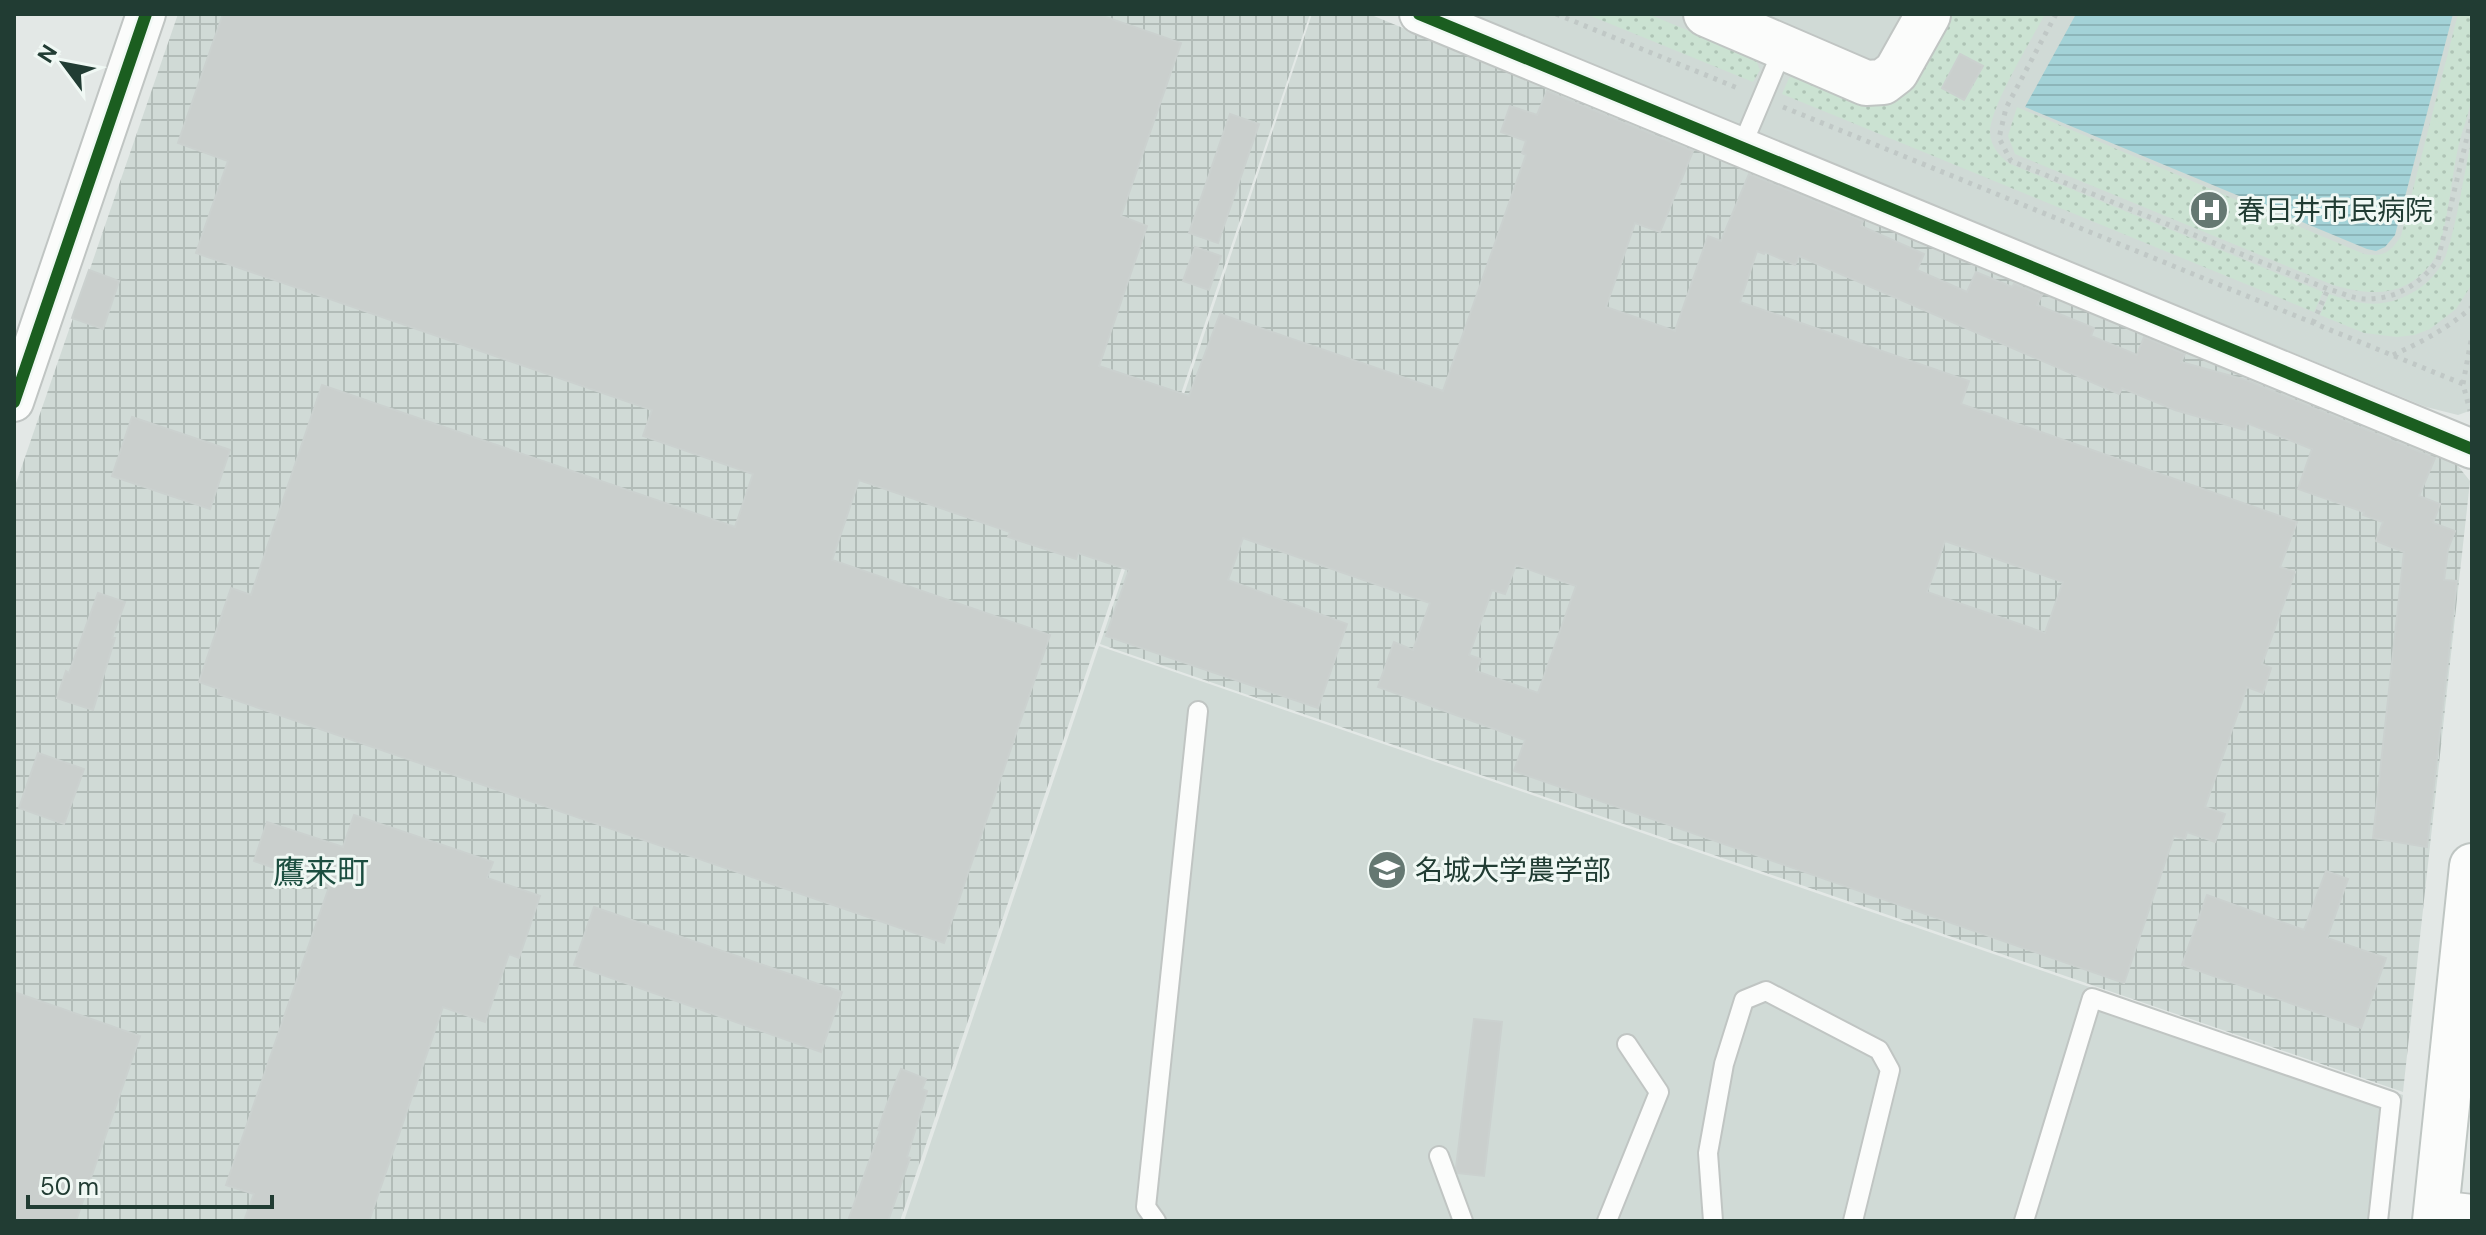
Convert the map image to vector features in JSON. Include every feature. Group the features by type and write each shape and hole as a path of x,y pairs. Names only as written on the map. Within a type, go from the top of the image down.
{"main road":[{"path":"1706,14 1866,83 1883,82 1896,72 1928,15"},
{"path":"2447,1215 2472,866"}],"street":[{"path":"14,402 146,14"},
{"path":"1419,14 1741,148 2471,431"}],"lane":[{"path":"1741,148 1784,46"},
{"path":"1156,1221 1146,1207 1198,711"},
{"path":"1713,1221 1708,1153 1724,1064 1744,1000 1766,991 1879,1050 1890,1070 1853,1221"},
{"path":"2024,1221 2092,998 2391,1101 2378,1221"},
{"path":"1607,1221 1659,1092 1627,1044"},
{"path":"1439,1156 1463,1221"}],"path":[{"path":"1556,14 2463,384"},
{"path":"2056,14 2006,108 1999,138 2011,161 2328,289 2363,299 2409,289 2425,277 2438,260 2472,116"},
{"path":"2313,323 2328,289"},
{"path":"2392,355 2454,323 2472,307"},
{"path":"2471,431 2463,384 2472,335"}],"shaded area":[{"path":"178,14 1310,14 900,1221 14,1221 14,489"},
{"path":"1312,14 1369,14 2454,461 2470,481 2403,1092 1100,644"},
{"name":"春日井市民病院","path":"1467,14 2472,14 2472,410 2458,415 2426,407"},
{"name":"名城大学農学部","path":"1099,646 2403,1095 2389,1221 904,1221"}],"green space":[{"path":"1586,14 1648,14 1755,58 1760,70 1753,82"},
{"path":"1948,14 2045,14 1996,107 1992,122 1992,143 2006,161 2323,292 2314,312 1782,94 1789,78 1798,74 1877,105 1892,101 1904,93"},
{"path":"2458,14 2472,14 2472,94 2458,148 2445,225 2432,262 2422,274 2399,288 2374,292 2333,285 2015,154 2008,136 2017,107 2364,254 2382,254 2390,250 2401,236"},
{"path":"2472,138 2472,284 2456,309 2430,329 2397,337 2364,333 2320,315 2329,294 2364,303 2384,303 2417,290 2433,276 2443,263 2450,244"}],"water":[{"path":"2076,14 2453,14 2395,235 2385,247 2376,251 2367,249 2025,107"}],"building":[{"path":"223,14 1097,14 1181,43 1121,216 1147,226 1099,366 1189,396 1220,314 1443,391 1526,155 1522,153 1526,141 1501,132 1510,106 1537,115 1547,91 1693,151 1660,232 1635,223 1606,307 1675,331 1708,236 1721,241 1749,174 1863,221 1861,226 1924,254 1917,270 1967,292 1976,272 2012,287 2014,284 2042,295 2037,305 2094,328 2091,336 2137,355 2144,337 2185,354 2181,362 2246,380 2435,458 2419,496 2440,504 2433,523 2455,531 2448,549 2444,580 2457,581 2427,847 2373,838 2404,552 2376,541 2383,522 2363,515 2364,512 2298,489 2312,449 2247,423 2245,430 2175,410 2122,388 2119,394 1799,256 1795,265 1757,251 1740,302 1969,381 1961,404 2297,522 2280,567 2295,572 2262,664 2271,668 2263,693 2247,687 2205,807 2225,814 2215,842 2187,832 2185,839 2174,836 2124,983 1514,771 1525,740 1378,687 1394,642 1413,650 1430,603 1243,538 1228,580 1347,624 1318,708 1106,636 1129,570 1078,553 1076,559 1008,537 1010,532 859,480 832,560 1050,635 944,943 218,694 219,689 199,682 231,588 251,595 322,385 735,527 753,474 643,436 652,410 196,253 228,161 178,143","holes":["1945,541 2063,582 2045,633 1927,592","1516,565 1576,586 1538,693 1476,671 1481,659 1469,655 1492,590 1505,594"]},
{"path":"1960,54 1983,66 1964,100 1942,88"},
{"path":"1230,114 1259,124 1218,243 1189,233"},
{"path":"1195,247 1221,256 1209,290 1183,281"},
{"path":"89,270 119,281 103,329 72,318"},
{"path":"132,417 230,450 210,509 112,476"},
{"path":"98,593 125,602 93,710 57,698"},
{"path":"38,753 84,769 64,824 19,808"},
{"path":"354,815 493,862 487,878 540,896 519,958 509,954 485,1022 443,1007 369,1221 244,1221 254,1194 226,1185 329,887 254,861 267,822 343,847"},
{"path":"2326,871 2348,879 2327,938 2386,958 2361,1028 2182,965 2207,895 2304,930"},
{"path":"594,907 842,992 821,1052 574,965"},
{"path":"14,992 140,1036 76,1221 14,1221"},
{"path":"1474,1019 1502,1022 1484,1176 1458,1173 1456,1168"},
{"path":"901,1069 926,1079 922,1089 927,1091 907,1157 910,1158 888,1221 848,1221 887,1104"}],"cycle path":[{"path":"14,402 146,14"},
{"path":"1419,14 2472,449"}],"place":[{"name":"春日井市民病院","path":"2209,210"},
{"name":"名城大学農学部","path":"1387,870"}],"district":[{"name":"鷹来町","path":"321,872"}]}
